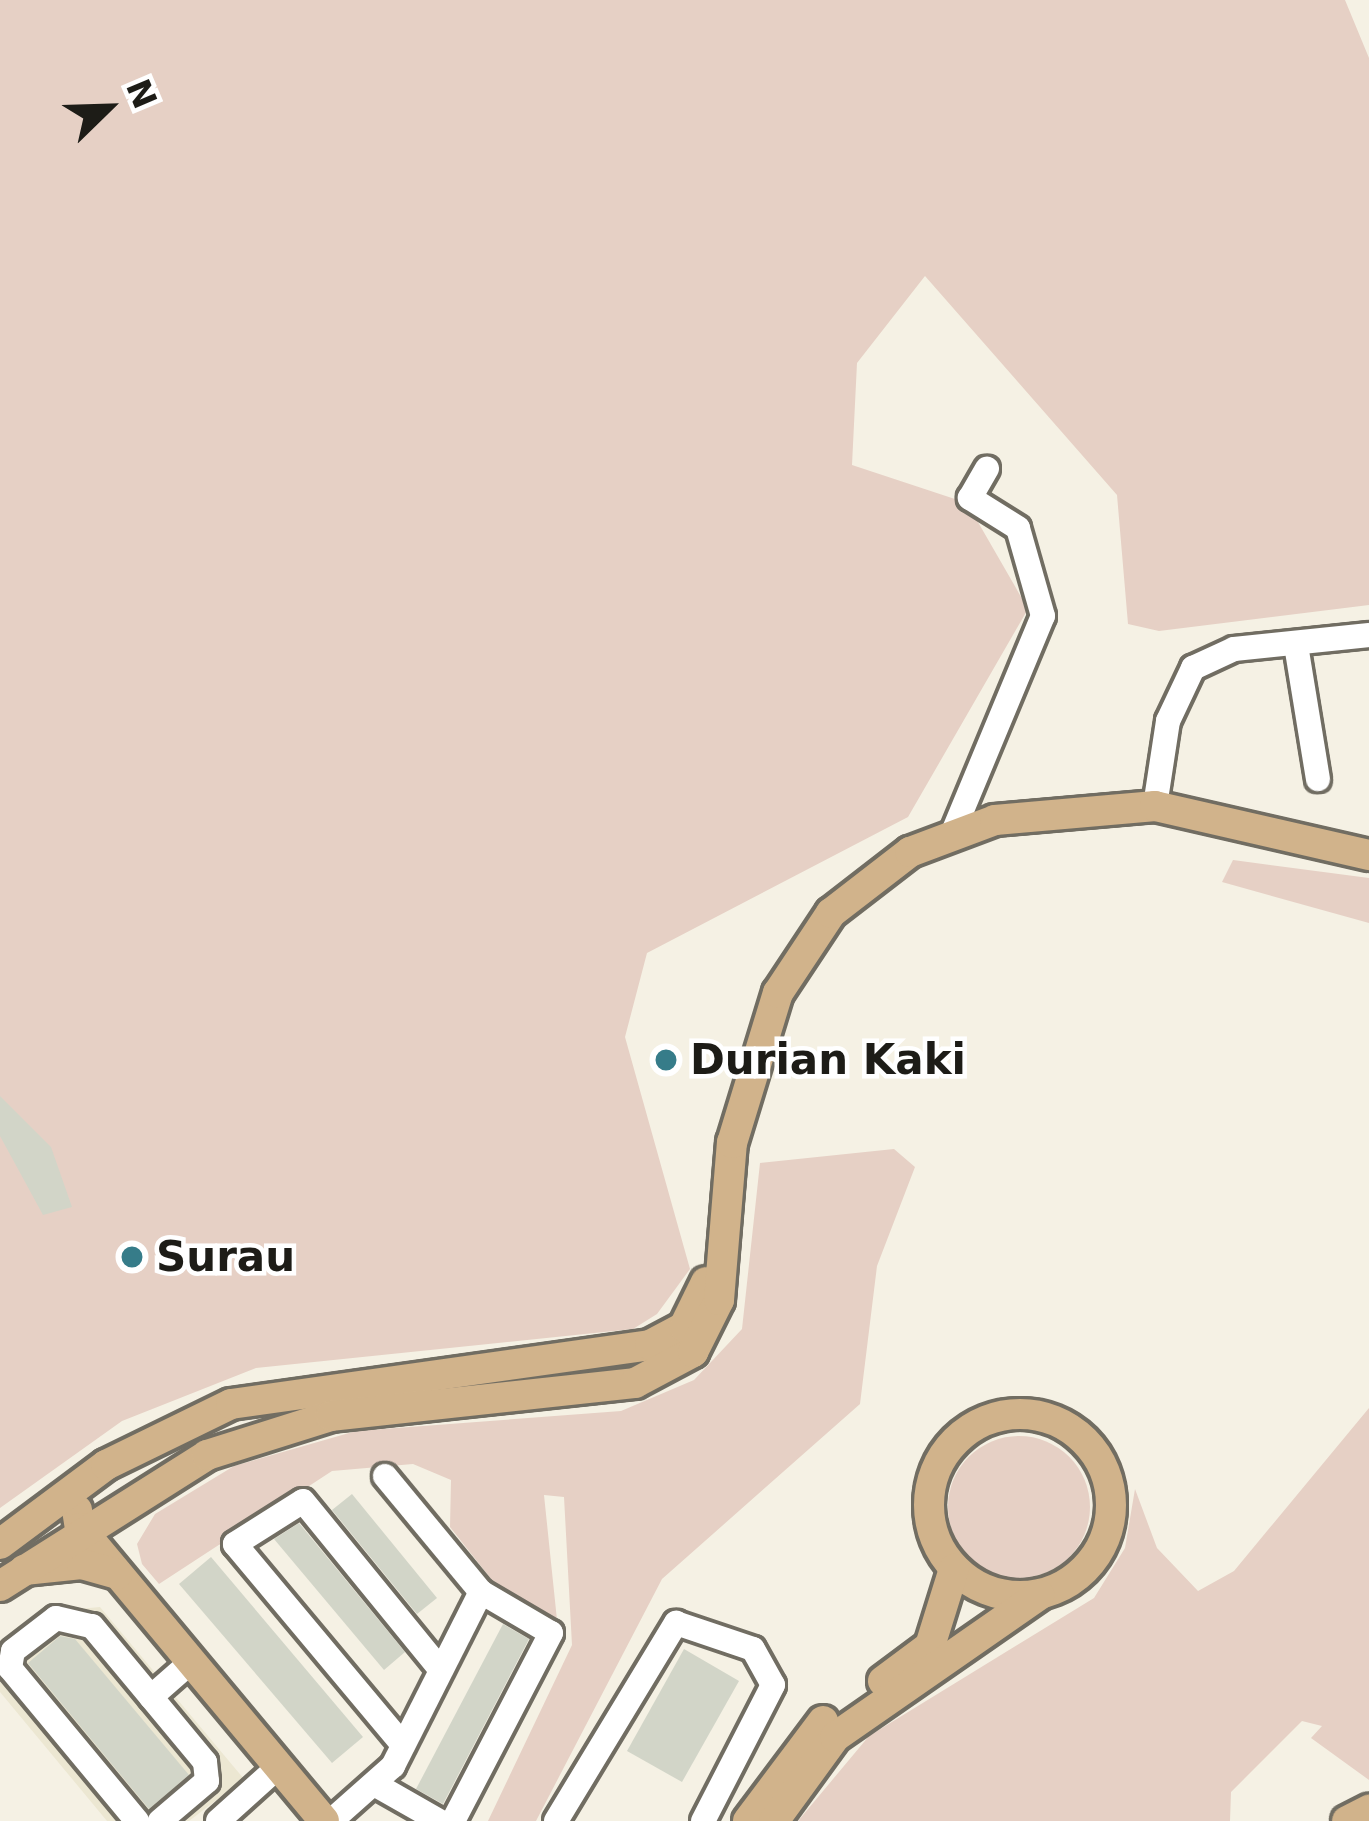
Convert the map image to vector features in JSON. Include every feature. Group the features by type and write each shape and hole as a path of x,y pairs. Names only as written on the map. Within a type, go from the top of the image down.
{"main road":[{"path":"9,1579 146,1484 332,1416 651,1377 709,1328 732,1143 778,994 866,881 952,832 1155,806 1369,855"},
{"path":"11,1535 106,1465 271,1392 664,1341 700,1304 718,1254"},
{"path":"748,1821 823,1721 930,1646 954,1569 929,1493 951,1444 996,1416 1052,1420 1097,1456 1111,1513 1088,1566 836,1737 774,1821"},
{"path":"106,1465 80,1498 80,1528 328,1821"},
{"path":"118,1574 118,1528 146,1484"},
{"path":"11,1535 80,1528"},
{"path":"9,1579 82,1564 118,1574"},
{"path":"954,1569 979,1587 1039,1595"},
{"path":"1347,1821 1369,1810"}],"street":[{"path":"952,832 1043,616 1018,528 970,498 987,468"},
{"path":"1155,806 1168,721 1193,668 1234,649 1369,635"},
{"path":"1296,645 1318,779"},
{"path":"385,1476 481,1592 551,1633 453,1821"},
{"path":"403,1744 235,1544 303,1501 440,1669"},
{"path":"328,1821 376,1785 403,1744 481,1592"},
{"path":"137,1821 9,1660 56,1618 77,1616 208,1769 160,1821"},
{"path":"556,1821 676,1623 753,1649 773,1685 703,1821"},
{"path":"151,1697 191,1663"},
{"path":"218,1821 278,1767"},
{"path":"376,1785 439,1821"}],"shaded area":[{"path":"0,0 1345,0 1369,58 1369,605 1159,631 1128,624 1117,495 925,276 857,363 852,465 967,503 1028,609 908,817 647,953 625,1037 690,1269 657,1314 633,1329 256,1368 122,1421 0,1508"},
{"path":"1233,860 1369,878 1369,923 1222,882"},
{"path":"894,1149 915,1167 877,1266 860,1404 662,1579 536,1821 488,1821 572,1645 564,1497 544,1495 557,1620 503,1594 450,1527 451,1480 413,1464 332,1471 159,1584 142,1564 137,1544 155,1514 234,1466 356,1431 621,1411 694,1380 742,1329 760,1163"},
{"path":"1369,1408 1369,1780 1311,1738 1322,1726 1302,1721 1231,1792 1230,1821 798,1821 869,1736 1094,1598 1125,1548 1135,1489 1157,1548 1198,1591 1234,1571"},
{"path":"1019,1436 1046,1442 1069,1457 1084,1480 1090,1507 1084,1534 1069,1557 1046,1572 1019,1578 992,1572 969,1557 954,1534 948,1507 954,1480 969,1457 992,1442"},
{"path":"100,1607 244,1779 189,1821 107,1821 0,1692 0,1651 46,1612"}],"building":[{"path":"0,1096 51,1147 72,1207 43,1215 0,1136"},
{"path":"352,1494 437,1598 417,1614 332,1510"},
{"path":"299,1523 405,1652 384,1670 274,1539"},
{"path":"211,1557 363,1737 332,1763 179,1584"},
{"path":"503,1624 529,1639 443,1804 416,1789"},
{"path":"60,1636 75,1639 189,1775 149,1809 28,1663"},
{"path":"684,1649 739,1681 682,1782 627,1751"}],"place":[{"name":"Durian Kaki","path":"666,1060"},
{"name":"Surau","path":"132,1257"}]}
